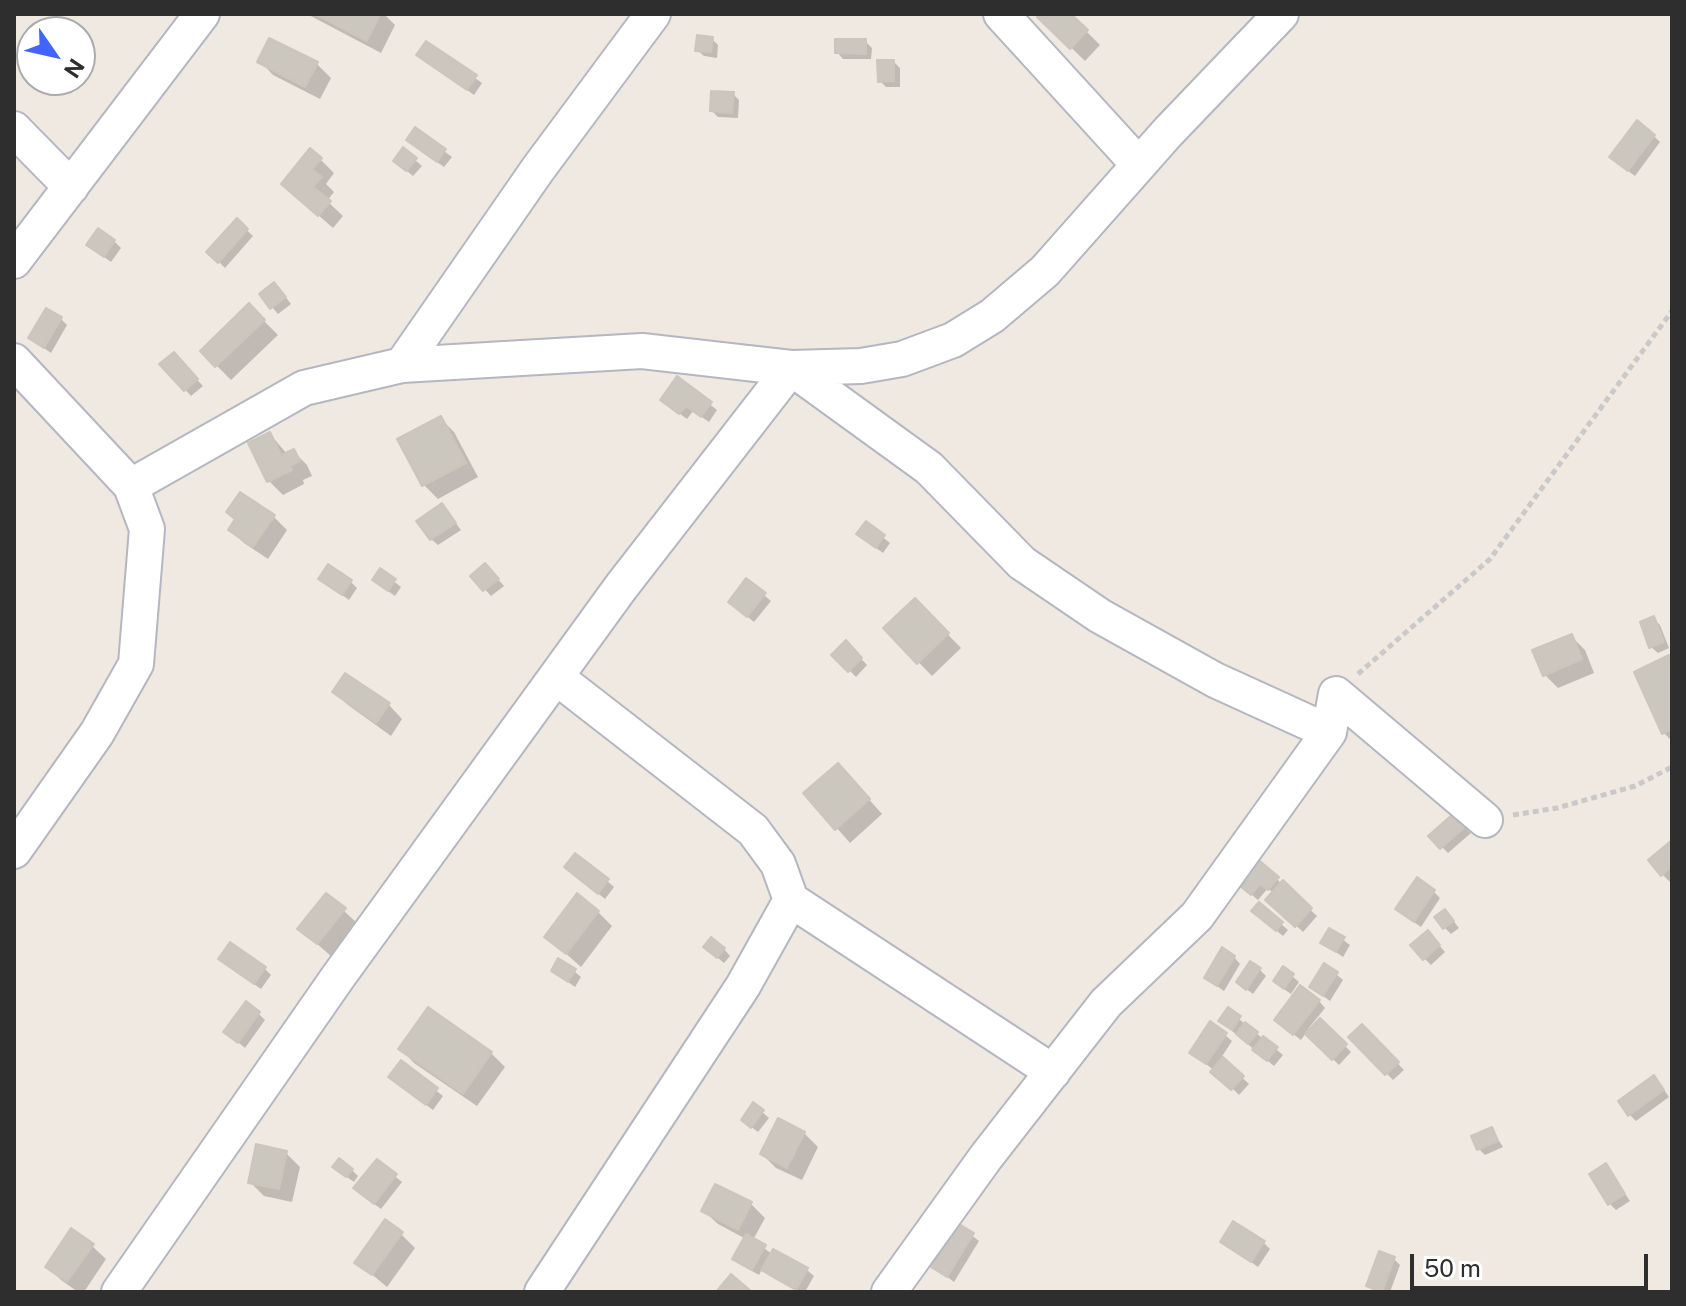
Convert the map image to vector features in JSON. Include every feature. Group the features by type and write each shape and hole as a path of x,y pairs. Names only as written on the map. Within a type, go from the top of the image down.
{"street":[{"path":"14,261 202,14"},
{"path":"402,365 538,169 653,14"},
{"path":"1001,14 1139,165"},
{"path":"131,486 304,388 402,365 642,351 791,368 861,366 888,361 953,340 992,316 1045,271 1139,165 1281,14"},
{"path":"14,129 71,187"},
{"path":"14,361 131,486 147,529 136,664 97,733 14,851"},
{"path":"119,1292 338,977 621,587 791,368"},
{"path":"791,368 929,468 1022,563 1100,616 1215,680 1329,732"},
{"path":"556,677 753,830 778,864 791,900 1053,1072"},
{"path":"889,1292 986,1157 1106,1003 1197,916 1329,732 1336,694 1485,820"},
{"path":"542,1292 743,986 791,900"}],"path":[{"path":"1336,694 1490,559 1672,311"},
{"path":"1485,820 1557,808 1635,786 1672,767"}],"building":[{"path":"315,14 380,14 367,41"},
{"path":"1040,14 1071,14 1088,30 1070,49 1037,17"},
{"path":"697,35 713,37 711,52 695,51"},
{"path":"269,38 318,62 305,87 257,62"},
{"path":"835,39 866,39 866,54 835,53"},
{"path":"426,41 477,75 467,90 416,55"},
{"path":"877,60 894,60 894,81 878,82"},
{"path":"711,91 734,92 732,113 710,111"},
{"path":"1637,120 1655,135 1628,171 1609,157"},
{"path":"415,127 446,149 437,162 406,140"},
{"path":"403,147 417,158 406,171 393,161"},
{"path":"310,148 322,158 312,169 322,177 313,187 331,201 318,216 281,184"},
{"path":"237,218 248,229 218,263 206,252"},
{"path":"98,228 115,240 104,257 86,245"},
{"path":"274,282 286,297 270,309 259,294"},
{"path":"249,303 265,320 215,367 200,351"},
{"path":"46,308 62,317 44,348 28,338"},
{"path":"174,352 198,379 184,391 159,364"},
{"path":"677,376 712,402 701,417 686,406 679,414 660,400"},
{"path":"441,416 466,463 422,486 397,439"},
{"path":"270,432 281,455 294,449 300,461 290,466 292,470 267,482 248,443"},
{"path":"240,492 275,515 253,547 228,530 235,519 226,512"},
{"path":"442,503 456,523 430,540 416,521"},
{"path":"866,521 885,535 876,548 856,534"},
{"path":"485,563 499,579 483,591 470,576"},
{"path":"328,564 352,580 342,595 318,579"},
{"path":"380,568 396,579 388,591 372,580"},
{"path":"746,578 766,593 747,617 728,602"},
{"path":"915,598 949,633 917,664 883,628"},
{"path":"1654,616 1664,642 1649,648 1640,622"},
{"path":"1572,634 1582,659 1543,676 1532,650"},
{"path":"846,640 862,658 848,672 831,655"},
{"path":"1669,655 1672,662 1672,729 1662,734 1634,672"},
{"path":"345,673 390,703 376,723 332,692"},
{"path":"838,763 870,799 835,830 803,793"},
{"path":"1454,813 1466,826 1440,849 1428,836"},
{"path":"1672,840 1672,866 1661,876 1648,860"},
{"path":"575,853 609,879 598,894 564,867"},
{"path":"1255,857 1279,877 1268,890 1260,884 1251,895 1234,881"},
{"path":"1417,877 1435,890 1414,922 1395,909"},
{"path":"1283,880 1312,908 1295,927 1265,900"},
{"path":"326,893 346,908 317,944 297,929"},
{"path":"577,893 599,911 566,954 544,937"},
{"path":"1259,902 1283,922 1276,931 1251,911"},
{"path":"1445,909 1454,921 1443,929 1434,917"},
{"path":"1329,928 1345,937 1336,952 1320,943"},
{"path":"1428,930 1440,945 1423,960 1410,945"},
{"path":"711,937 725,948 717,958 703,947"},
{"path":"230,942 266,967 254,984 218,959"},
{"path":"1222,947 1235,956 1217,986 1204,978"},
{"path":"558,958 576,969 568,982 551,971"},
{"path":"1250,961 1261,968 1246,990 1236,982"},
{"path":"1324,963 1338,972 1323,996 1309,987"},
{"path":"1283,966 1294,974 1284,989 1273,981"},
{"path":"1300,985 1320,1000 1293,1035 1274,1020"},
{"path":"246,1001 260,1012 238,1043 223,1032"},
{"path":"428,1007 492,1052 463,1094 398,1049"},
{"path":"1228,1007 1241,1016 1232,1030 1218,1021"},
{"path":"1320,1018 1347,1044 1332,1060 1305,1034"},
{"path":"1210,1021 1227,1033 1206,1064 1189,1053"},
{"path":"1245,1022 1258,1032 1248,1044 1236,1034"},
{"path":"1362,1024 1399,1062 1385,1075 1348,1037"},
{"path":"1263,1036 1278,1047 1267,1061 1252,1050"},
{"path":"1223,1057 1244,1076 1231,1090 1210,1072"},
{"path":"401,1060 438,1088 426,1105 388,1077"},
{"path":"1654,1075 1664,1090 1628,1116 1618,1101"},
{"path":"753,1102 764,1110 751,1128 741,1120"},
{"path":"778,1118 805,1132 787,1168 760,1154"},
{"path":"1492,1127 1498,1141 1477,1150 1471,1136"},
{"path":"256,1144 287,1151 279,1189 248,1183"},
{"path":"339,1158 353,1169 346,1177 332,1167"},
{"path":"377,1159 397,1174 374,1204 353,1188"},
{"path":"1606,1163 1625,1194 1608,1205 1589,1174"},
{"path":"715,1184 752,1202 738,1230 701,1211"},
{"path":"385,1219 403,1232 372,1275 354,1263"},
{"path":"1233,1221 1265,1241 1251,1262 1220,1242"},
{"path":"959,1224 974,1233 947,1277 931,1267"},
{"path":"71,1228 94,1244 67,1282 45,1267"},
{"path":"746,1234 766,1245 752,1270 732,1259"},
{"path":"773,1249 808,1268 796,1290 761,1270"},
{"path":"1379,1251 1395,1257 1382,1292 1366,1286"},
{"path":"731,1274 752,1292 716,1292"}]}
